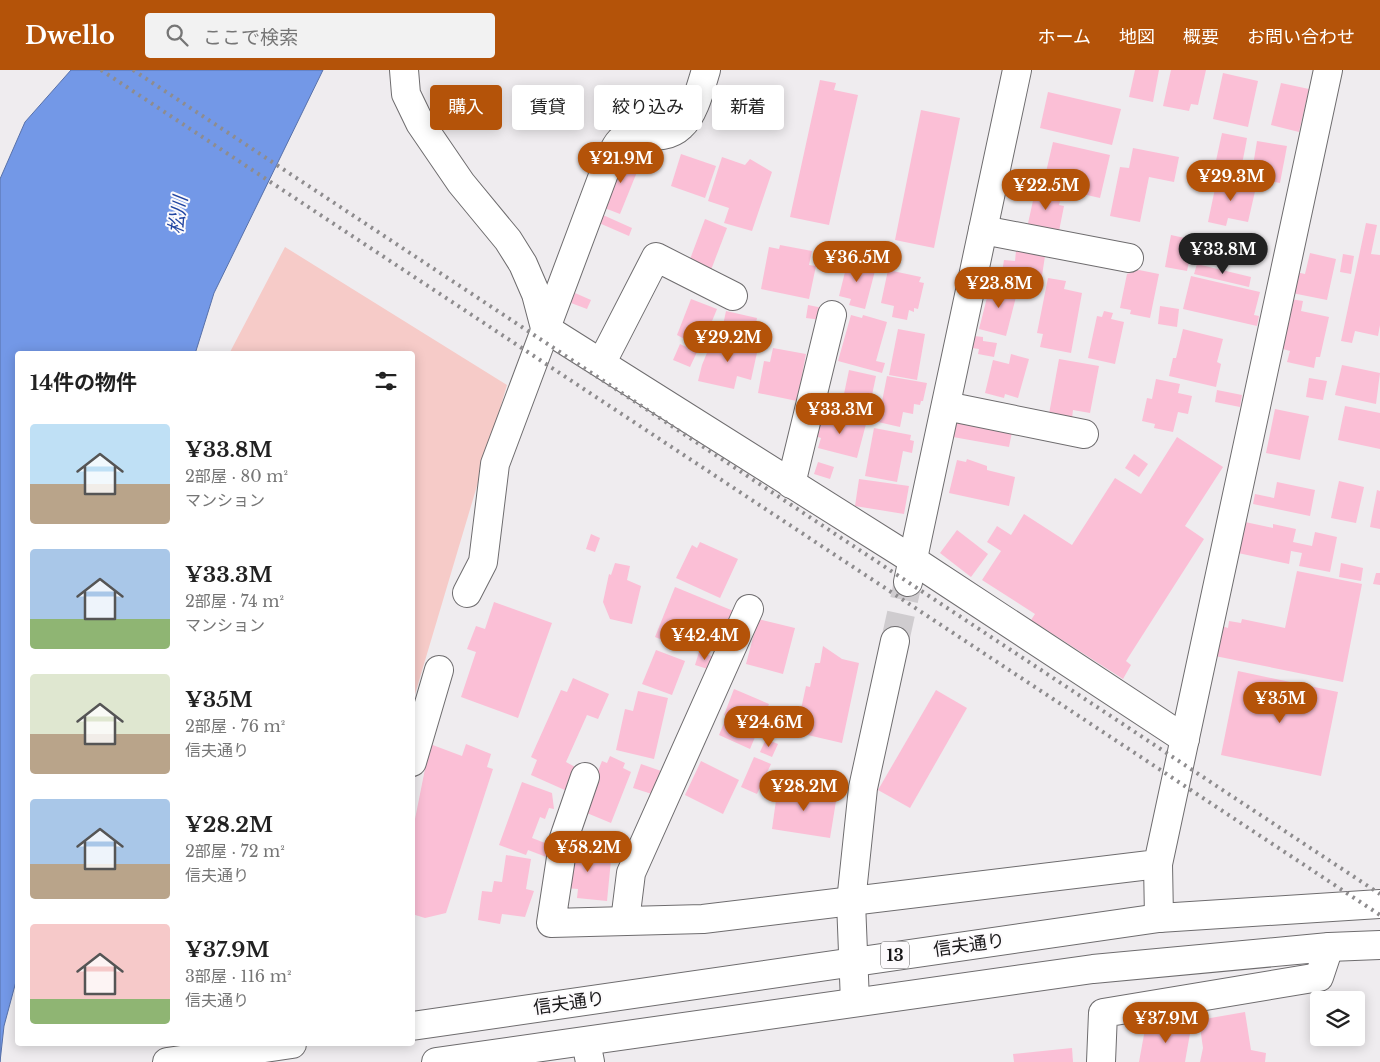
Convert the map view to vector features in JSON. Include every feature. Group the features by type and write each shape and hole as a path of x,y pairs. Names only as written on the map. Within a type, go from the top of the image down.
{"main road":[{"path":"404,70 406,94 420,123 461,183 508,240 523,264 536,294 545,328 602,362 791,484 910,571 1185,739"},
{"path":"467,593 483,562 495,464 607,165 620,141 627,136 661,137 682,126 697,99 706,70"},
{"path":"910,571 1017,70"},
{"path":"1159,918 1158,864 1328,70"},
{"path":"983,230 1129,258"},
{"path":"602,362 656,257 734,296"},
{"path":"791,484 832,315"},
{"path":"946,406 1084,434"},
{"path":"625,921 631,873 749,609"},
{"path":"855,1002 851,902 863,788 895,641"},
{"path":"415,752 439,670"},
{"path":"584,777 564,838 551,923 703,919 1158,864"},
{"name":"信夫通り","path":"415,1026 1159,918 1380,904"},
{"name":"13","path":"436,1062 588,1052 855,1002 1093,969 1329,947 1380,945"},
{"path":"1101,1062 1103,1013 1319,977 1329,947"},
{"path":"167,1062 278,1046"}],"shaded area":[{"path":"285,247 507,385 415,694 415,351 231,351"}],"water":[{"name":"松川","path":"71,70 323,70 214,293 196,351 15,351 15,985 4,1026 0,1062 0,179 25,122"}],"building":[{"path":"1135,70 1159,70 1153,102 1129,97"},
{"path":"1171,70 1206,70 1198,105 1191,104 1189,111 1163,106"},
{"path":"1223,73 1258,81 1248,127 1213,119"},
{"path":"820,80 836,83 834,90 858,95 829,225 790,217"},
{"path":"1281,83 1309,89 1299,132 1271,125"},
{"path":"1048,92 1121,109 1112,145 1040,128"},
{"path":"921,110 960,118 934,248 895,240"},
{"path":"1222,133 1247,138 1240,175 1214,170"},
{"path":"1257,141 1287,146 1280,183 1251,178"},
{"path":"1053,142 1110,155 1100,198 1043,185"},
{"path":"1133,148 1179,157 1174,182 1149,177 1140,222 1110,216 1120,167 1129,168"},
{"path":"622,154 641,162 620,214 602,207"},
{"path":"681,154 716,166 705,198 671,186"},
{"path":"722,157 745,165 750,159 772,172 752,231 724,223 729,208 708,201"},
{"path":"1217,179 1256,187 1248,222 1228,218 1226,226 1208,222"},
{"path":"1036,187 1062,193 1059,205 1064,206 1059,231 1027,228"},
{"path":"603,215 632,228 629,236 599,223"},
{"path":"705,219 727,228 711,270 689,262"},
{"path":"1366,223 1377,225 1371,254 1380,255 1380,325 1378,336 1355,331 1352,343 1341,341"},
{"path":"1171,235 1194,240 1187,271 1165,267"},
{"path":"780,245 812,251 809,265 816,266 809,299 761,289 769,247 779,249"},
{"path":"1016,251 1045,256 1040,289 1018,286 1019,282 1001,279 1004,260 1015,261"},
{"path":"1310,253 1336,259 1327,300 1292,293 1296,272 1305,274"},
{"path":"1343,254 1354,256 1351,274 1340,272"},
{"path":"848,260 876,267 865,309 849,305 851,299 839,296"},
{"path":"1197,264 1251,277 1249,287 1194,274"},
{"path":"888,270 921,277 919,282 924,283 918,309 914,308 914,312 909,310 907,320 892,317 894,306 881,303"},
{"path":"1139,270 1159,274 1150,318 1130,314 1131,310 1120,308 1127,274"},
{"path":"1191,276 1260,292 1254,315 1259,316 1257,326 1183,309"},
{"path":"1048,278 1066,281 1064,289 1082,293 1071,353 1040,347 1043,334 1037,333"},
{"path":"991,282 1018,289 1006,336 979,329"},
{"path":"575,293 591,300 587,309 571,303"},
{"path":"691,299 717,309 701,348 677,335"},
{"path":"1290,299 1303,301 1301,311 1329,317 1320,357 1316,357 1314,368 1287,362 1290,351 1283,349 1291,312 1287,311"},
{"path":"808,305 823,308 821,320 806,318"},
{"path":"1160,306 1179,309 1177,327 1158,324"},
{"path":"726,311 757,318 752,342 721,335"},
{"path":"1104,311 1113,313 1111,319 1124,322 1115,364 1088,358 1097,316 1102,317"},
{"path":"851,315 862,318 863,315 887,322 876,361 885,363 882,373 838,361"},
{"path":"898,329 925,334 917,380 889,375"},
{"path":"1183,329 1223,339 1217,362 1221,364 1216,387 1169,376 1173,358 1176,358"},
{"path":"974,336 983,337 983,341 997,343 994,357 978,354 979,349 972,348"},
{"path":"713,338 758,348 751,380 737,376 734,389 698,381"},
{"path":"680,344 697,352 690,367 673,360"},
{"path":"773,348 806,354 797,401 758,393 764,361 770,362"},
{"path":"1011,354 1029,359 1018,398 1005,394 1004,398 985,393 993,360 1009,364"},
{"path":"1059,359 1099,366 1090,413 1073,410 1072,418 1049,414"},
{"path":"1342,365 1380,373 1376,404 1335,395"},
{"path":"849,370 876,376 867,419 840,413"},
{"path":"887,376 927,383 923,401 921,401 920,405 914,404 913,414 903,412 900,427 878,422"},
{"path":"1309,378 1327,381 1323,400 1306,397"},
{"path":"1156,379 1180,384 1178,393 1192,396 1188,414 1178,412 1173,432 1154,428 1155,424 1142,421 1147,398 1152,399"},
{"path":"1217,390 1242,395 1240,407 1215,402"},
{"path":"1345,406 1380,413 1380,449 1338,440"},
{"path":"1275,409 1309,416 1300,460 1266,453"},
{"path":"821,412 866,424 857,458 818,448 821,438 815,436"},
{"path":"957,421 1012,432 1009,447 953,437"},
{"path":"874,428 911,435 910,440 914,441 912,453 903,451 897,482 865,476"},
{"path":"1177,437 1223,467 1185,526 1204,539 1126,661 1131,665 1123,679 1031,620 1035,614 982,580 1001,551 987,542 997,526 1011,535 1024,514 1072,545 1115,478 1141,494"},
{"path":"1134,454 1148,464 1139,477 1125,468"},
{"path":"967,459 987,466 987,470 1015,477 1009,506 949,493 957,460 966,462"},
{"path":"818,462 834,467 830,479 814,474"},
{"path":"859,479 909,486 904,514 855,506"},
{"path":"1339,481 1364,487 1356,523 1331,518"},
{"path":"1277,482 1315,490 1310,516 1253,504 1255,494 1274,498"},
{"path":"1377,490 1380,491 1380,529 1370,527"},
{"path":"1245,522 1273,528 1273,524 1296,529 1293,542 1312,546 1315,532 1337,537 1330,572 1299,566 1302,553 1291,551 1289,564 1238,553"},
{"path":"957,530 988,554 971,577 940,553"},
{"path":"591,534 600,538 595,552 586,549"},
{"path":"700,542 738,559 720,598 676,578 692,545 697,548"},
{"path":"615,563 630,566 627,580 641,586 632,624 610,619 603,602 609,574 611,575"},
{"path":"1341,563 1363,568 1361,581 1339,577"},
{"path":"1297,571 1362,584 1343,682 1215,656 1222,626 1228,628 1229,621 1241,623 1242,619 1285,628"},
{"path":"1376,573 1380,573 1380,585 1373,584"},
{"path":"675,587 736,612 729,629 715,623 704,650 678,640 675,645 655,637"},
{"path":"494,602 552,623 518,718 461,697 476,652 467,649 476,626 485,629"},
{"path":"758,619 795,628 783,674 746,664"},
{"path":"823,646 842,659 859,663 842,743 799,733 802,723 798,723 806,686 810,687 815,663 820,663"},
{"path":"656,650 685,661 672,695 642,684"},
{"path":"699,652 715,657 711,670 695,665"},
{"path":"1238,671 1338,692 1321,776 1221,755"},
{"path":"573,678 609,694 598,719 587,715 566,762 577,768 567,791 531,775 537,760 531,757 561,690 567,692"},
{"path":"734,689 769,704 750,749 719,735 727,716 724,715"},
{"path":"936,690 967,708 910,808 878,790"},
{"path":"638,691 668,698 654,759 616,750 625,709 633,711"},
{"path":"766,739 778,744 772,757 760,752"},
{"path":"430,744 462,756 466,744 491,754 487,767 493,769 446,913 425,918 415,915 415,819"},
{"path":"610,756 625,763 623,768 631,772 611,823 582,811 602,761 607,763"},
{"path":"754,757 771,764 757,794 741,787"},
{"path":"701,761 739,780 723,814 685,795"},
{"path":"641,764 664,772 655,795 633,788"},
{"path":"522,782 552,793 554,809 549,808 545,819 540,817 532,838 553,846 549,858 528,850 526,855 499,845"},
{"path":"778,786 837,795 830,838 772,829"},
{"path":"572,842 586,843 585,852 605,854 604,860 611,860 607,901 577,898 578,889 565,888"},
{"path":"506,855 531,859 526,889 534,891 525,917 502,914 500,924 478,920 482,891 492,892 494,881 502,882"},
{"path":"1245,1012 1251,1050 1266,1053 1265,1062 1200,1062 1203,1048 1199,1020"},
{"path":"1192,1022 1185,1062 1139,1062 1145,1029"},
{"path":"1072,1048 1073,1062 1014,1062 1013,1054"}],"tunnel":[{"path":"895,641 908,582"}],"railway":[{"path":"101,70 1380,915"},
{"path":"133,70 1380,894"}]}
